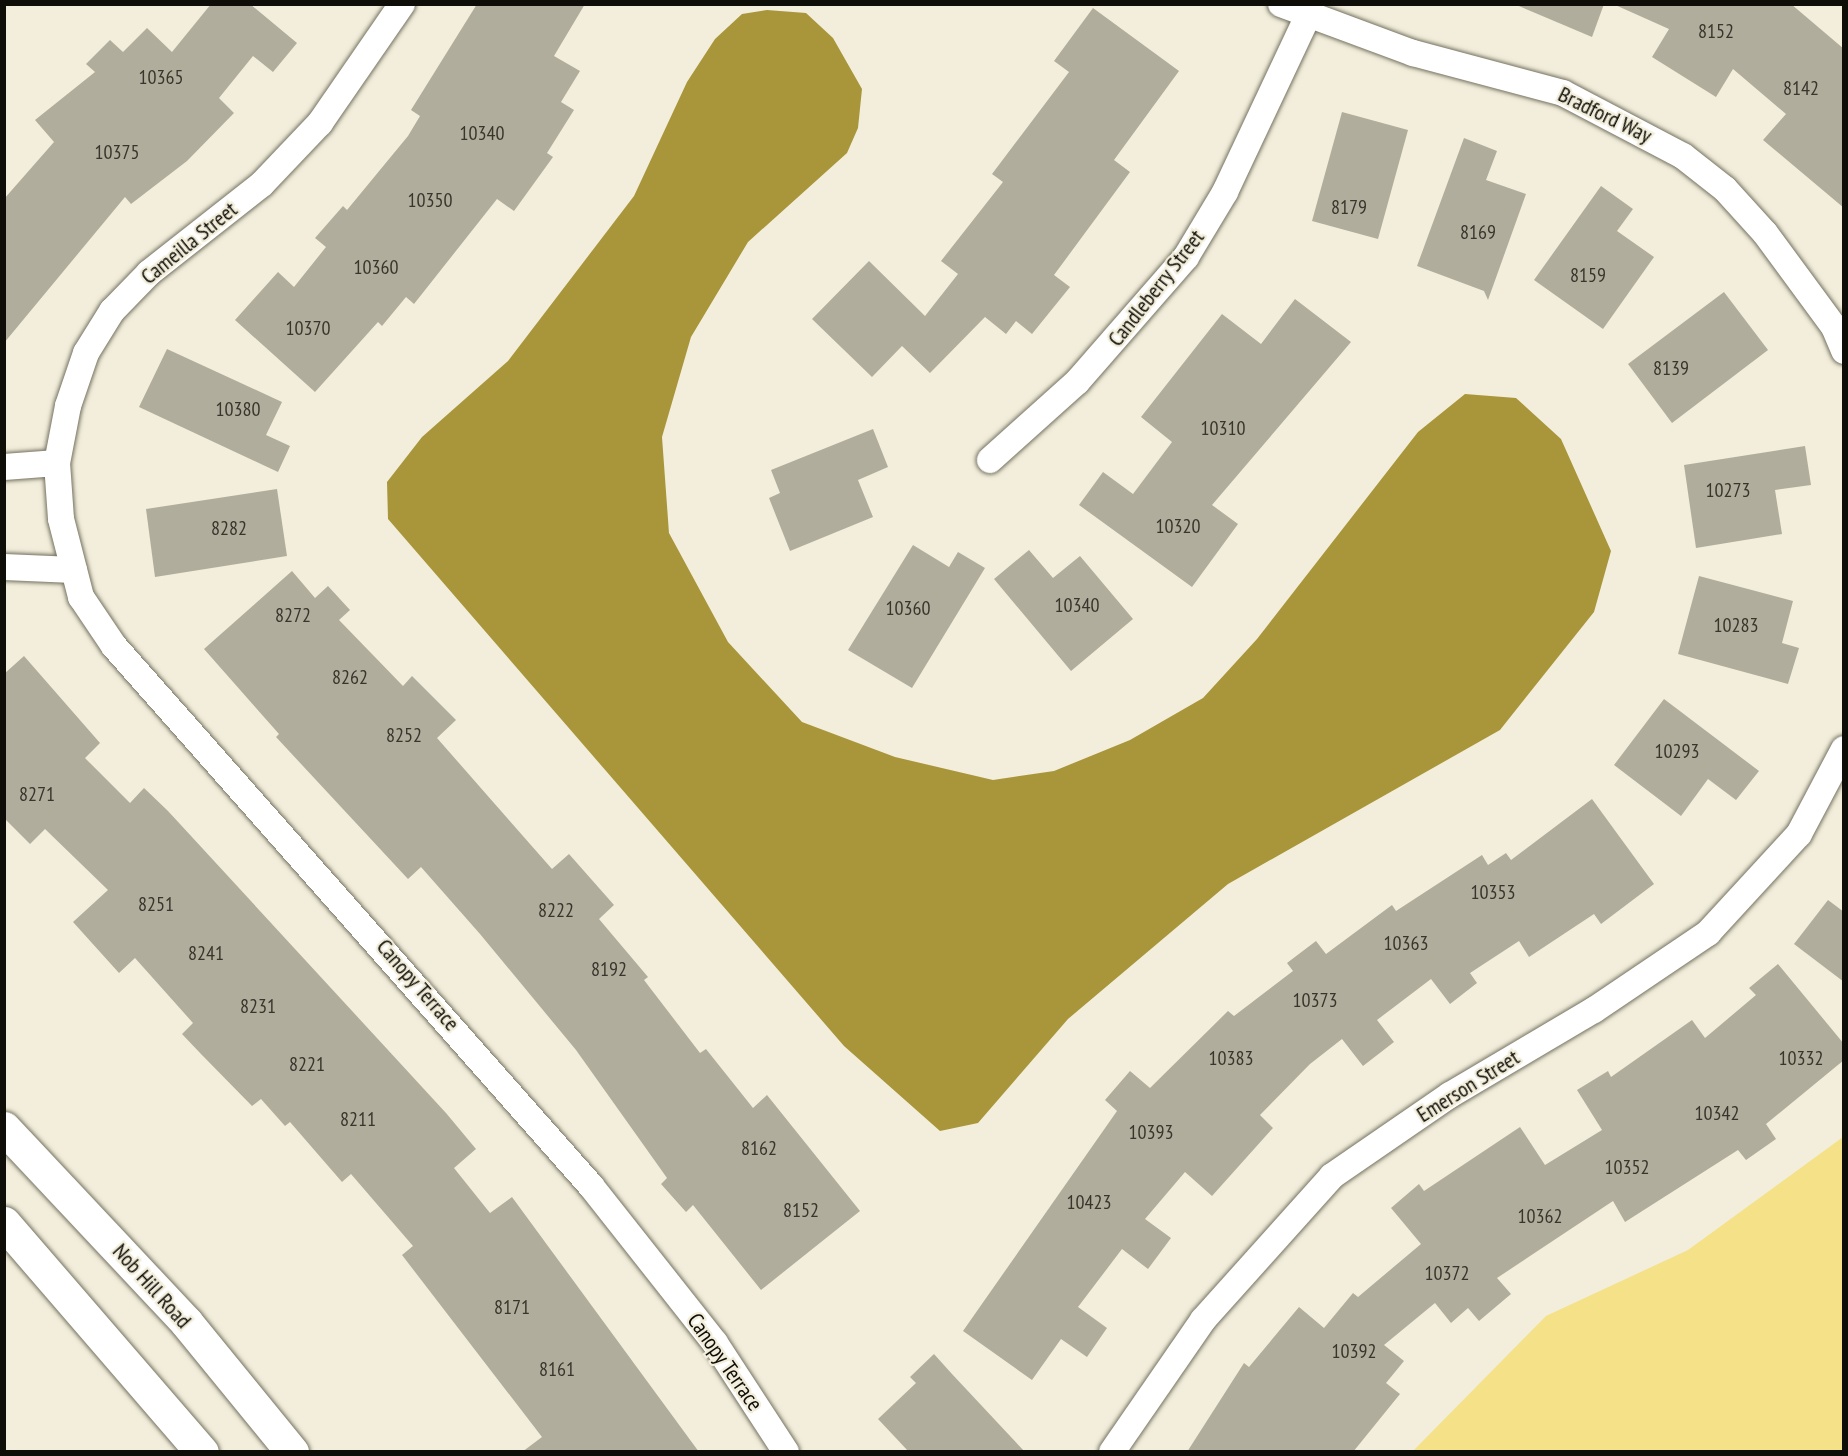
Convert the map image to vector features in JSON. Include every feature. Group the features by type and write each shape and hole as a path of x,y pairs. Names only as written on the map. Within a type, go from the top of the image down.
{"main road":[{"name":"Nob Hill Road","path":"4,1128 186,1322 292,1452"},
{"path":"4,1223 202,1452"}],"street":[{"name":"Cameilla Street","path":"61,519 57,463 68,406 86,353 112,311 149,273 262,184 320,123 402,4"},
{"name":"Bradford Way","path":"1281,4 1307,18 1563,93 1683,156 1725,189 1765,233 1834,327 1844,351"},
{"name":"Candleberry Street","path":"990,460 1077,382 1186,256 1226,192 1307,18"},
{"path":"4,467 57,463"},
{"name":"Canopy Terrace","path":"61,519 81,597 114,646 591,1186 715,1343 786,1452"},
{"path":"4,567 74,570"},
{"name":"Emerson Street","path":"1112,1452 1203,1320 1332,1176 1450,1095 1594,1010 1708,933 1799,834 1844,749"}],"shaded area":[{"path":"767,10 806,13 833,38 862,89 858,128 847,153 748,242 691,337 662,437 669,533 728,642 802,722 895,757 993,780 1054,771 1130,740 1203,698 1257,639 1418,432 1465,394 1516,398 1561,439 1611,551 1594,612 1500,730 1228,884 1068,1019 978,1123 940,1131 844,1046 388,519 387,482 422,437 508,361 634,196 687,82 715,39 742,14"},
{"path":"1843,1137 1843,1451 1413,1451 1546,1316 1688,1250"}],"building":[{"path":"211,4 250,4 297,43 273,72 253,56 219,98 234,113 187,161 131,204 125,197 4,343 4,199 54,142 35,120 95,72 86,64 110,40 123,52 147,28 172,52"},
{"path":"477,4 585,4 554,56 580,71 561,102 574,110 547,153 553,157 514,211 497,199 414,304 406,297 382,326 378,322 315,392 235,320 278,272 294,287 326,247 315,238 343,206 347,210 408,136 420,116 411,110"},
{"path":"1514,4 1604,4 1592,37"},
{"path":"1613,4 1791,4 1844,49 1844,208 1763,140 1786,114 1733,69 1716,97 1652,57 1669,29"},
{"path":"1093,8 1179,71 1114,160 1130,172 1054,275 1070,287 1032,334 1016,321 1006,334 985,317 930,373 902,346 872,377 812,319 869,261 925,316 958,274 941,261 1003,182 992,174 1069,72 1054,61"},
{"path":"1342,112 1408,130 1378,239 1312,221"},
{"path":"1464,138 1497,151 1486,180 1526,194 1488,300 1484,291 1417,266"},
{"path":"1601,186 1633,209 1617,231 1654,257 1603,329 1534,280"},
{"path":"1724,292 1768,350 1672,423 1628,364"},
{"path":"1295,299 1351,342 1212,505 1238,524 1192,587 1079,505 1103,472 1133,494 1172,442 1141,417 1222,314 1261,344"},
{"path":"167,349 282,402 266,435 290,446 278,472 139,407"},
{"path":"873,429 888,467 858,480 873,517 790,551 769,498 780,493 771,470"},
{"path":"1805,446 1811,485 1775,490 1782,534 1696,548 1684,465"},
{"path":"277,489 287,556 155,577 146,509"},
{"path":"913,545 949,567 958,552 985,568 912,688 848,650"},
{"path":"1029,550 1053,578 1080,556 1133,619 1071,671 994,579"},
{"path":"292,571 315,598 328,586 350,610 339,620 403,686 412,676 456,720 437,738 552,869 569,854 614,905 599,919 648,977 644,980 700,1053 706,1049 753,1108 767,1095 860,1211 761,1290 693,1205 686,1212 661,1184 667,1178 576,1050 480,934 421,867 408,879 276,737 279,734 204,649"},
{"path":"1699,576 1793,601 1782,643 1799,648 1788,684 1678,654"},
{"path":"24,656 100,743 85,758 130,803 144,788 168,811 446,1113 476,1149 454,1168 490,1213 512,1197 699,1452 522,1452 542,1437 402,1255 413,1246 351,1174 342,1182 290,1122 285,1126 261,1099 252,1106 201,1054 182,1034 193,1023 135,958 119,973 73,922 108,890 45,829 30,844 4,818 4,674"},
{"path":"1664,699 1759,771 1736,800 1708,779 1681,816 1614,765"},
{"path":"1592,799 1654,884 1601,924 1594,914 1529,957 1519,941 1470,973 1477,983 1450,1004 1431,979 1377,1020 1394,1042 1363,1066 1342,1039 1310,1064 1260,1115 1273,1128 1212,1196 1185,1172 1145,1219 1171,1238 1148,1269 1122,1249 1078,1307 1107,1328 1087,1357 1061,1339 1032,1380 963,1331 1117,1111 1105,1100 1130,1071 1150,1088 1228,1011 1234,1016 1293,971 1287,963 1316,941 1326,954 1392,905 1396,911 1482,855 1488,865 1506,853 1511,860"},
{"path":"1828,900 1844,912 1844,982 1794,944"},
{"path":"1778,964 1844,1044 1844,1060 1766,1124 1776,1139 1746,1160 1738,1150 1625,1222 1613,1201 1497,1278 1511,1294 1479,1321 1468,1308 1451,1323 1435,1303 1384,1345 1404,1361 1386,1383 1400,1394 1353,1452 1187,1452 1244,1363 1249,1367 1299,1307 1324,1328 1353,1293 1358,1297 1421,1244 1391,1208 1419,1184 1424,1191 1520,1127 1545,1165 1602,1130 1577,1090 1608,1071 1611,1077 1692,1020 1705,1038 1756,995 1749,988"},
{"path":"934,1354 1025,1452 909,1452 878,1419 916,1383 910,1377"}]}
